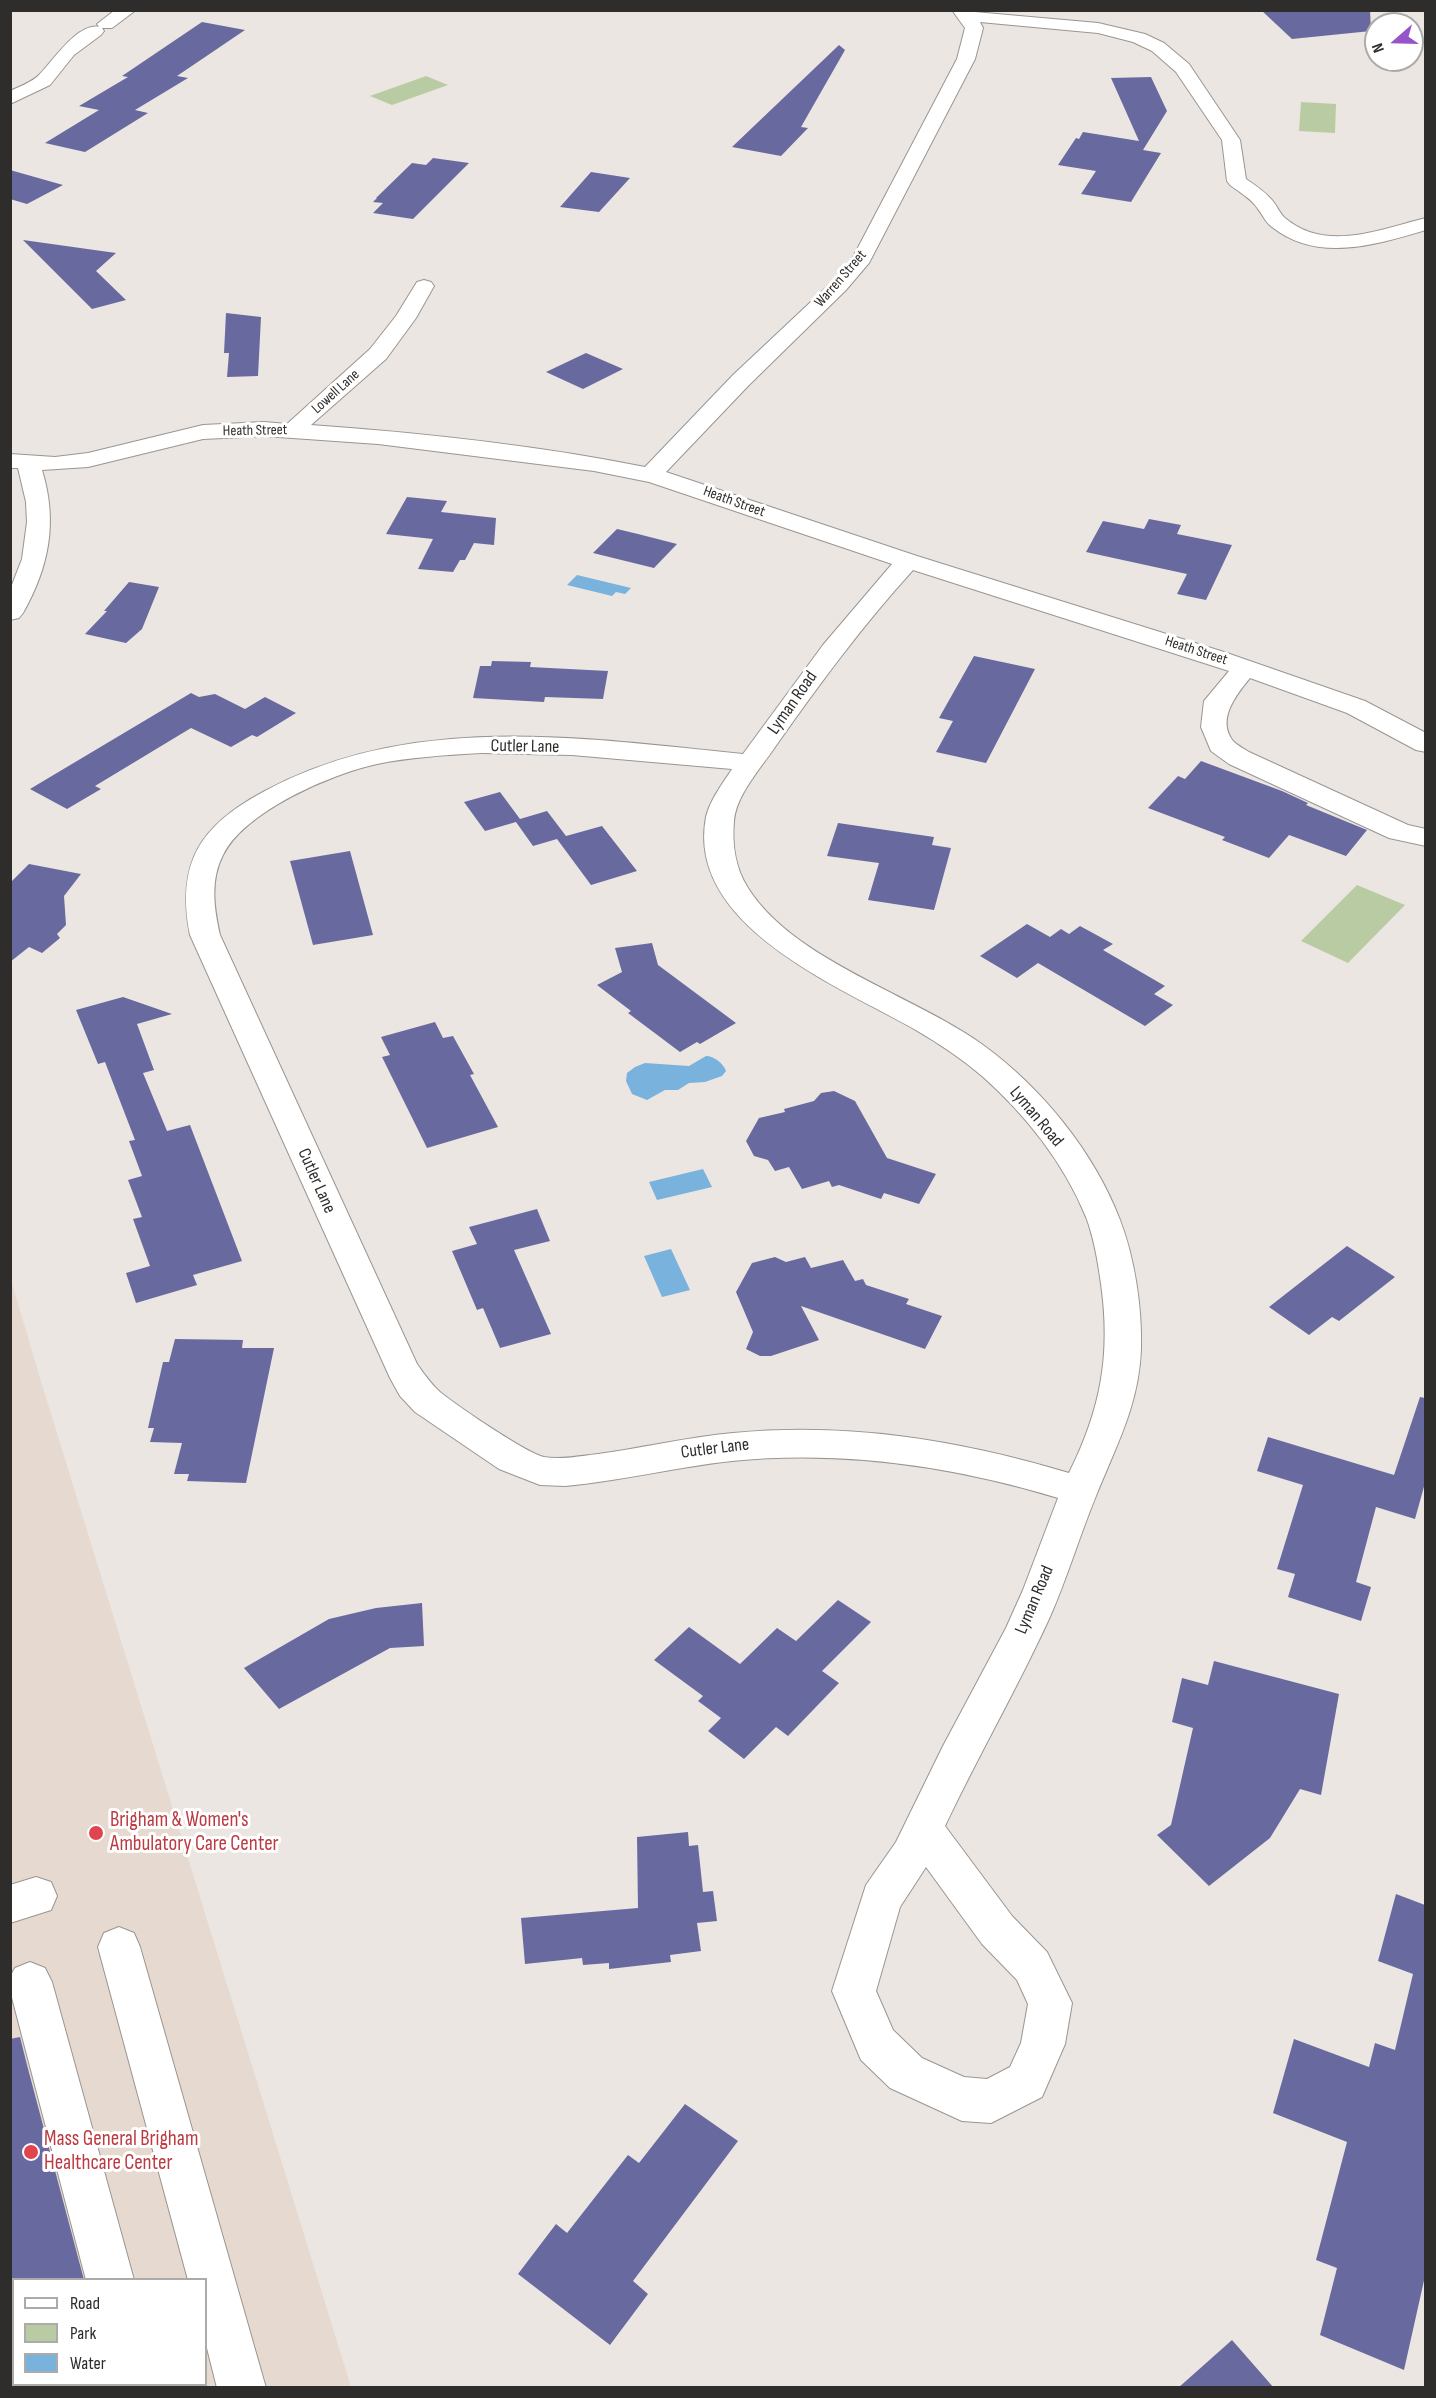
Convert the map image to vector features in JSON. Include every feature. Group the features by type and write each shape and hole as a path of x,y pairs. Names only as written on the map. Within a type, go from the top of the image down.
{"street":[{"path":"10,99 44,81 68,51 128,10"},
{"path":"963,13 1098,28 1139,38 1167,53 1183,68 1231,140 1238,181 1261,200 1274,219 1290,231 1314,242 1342,243 1425,224"},
{"name":"Warren Street","path":"651,475 741,380 839,285 862,259 960,72 974,34 973,24 963,13"},
{"name":"Lowell Lane","path":"293,430 378,354 405,318 424,286"},
{"name":"Heath Street","path":"19,462 88,460 203,432 233,429 293,430 378,437 594,464 651,475 908,561 1245,668 1356,707 1425,744"},
{"path":"10,613 26,588 37,553 39,518 36,486 19,462"},
{"name":"Lyman Road","path":"908,561 878,592 812,674 750,763 721,812 718,833 727,874 744,904 768,929 809,960 956,1040 994,1069 1025,1100 1055,1136 1080,1174 1104,1220 1120,1300 1124,1335 1120,1384 1101,1445 1079,1490 1030,1618 923,1829 911,1855 881,1899 854,1992 877,2045 906,2073 962,2098 990,2102 1026,2082 1043,2044 1050,2003 1032,1966 997,1930 923,1829"},
{"path":"1245,668 1217,701 1214,727 1221,745 1239,758 1399,832 1425,838"},
{"name":"Cutler Lane","path":"750,763 608,749 504,746 392,753 342,766 293,786 244,813 214,841 202,869 200,884 200,918 205,935 402,1369 413,1386 428,1402 512,1460 540,1471 565,1472 732,1446 789,1442 855,1444 917,1452 1024,1472 1079,1490"},
{"path":"119,1947 242,2388"},
{"path":"32,1981 109,2278"}],"shaded area":[{"name":"Brigham & Women's Ambulatory Care Center","path":"10,1277 40,1378 351,2387 11,2387"}],"green space":[{"path":"426,76 448,85 392,105 370,96"},
{"path":"1301,102 1336,104 1335,133 1299,131"},
{"path":"1357,885 1405,905 1348,963 1301,941"}],"water":[{"path":"577,575 631,588 625,594 616,592 612,596 567,585"},
{"path":"706,1056 723,1065 726,1071 722,1076 705,1082 689,1083 678,1090 665,1090 647,1100 632,1094 626,1081 627,1073 645,1063 689,1066"},
{"path":"703,1169 712,1187 657,1200 649,1182"},
{"path":"671,1249 690,1290 662,1297 644,1256"}],"building":[{"path":"1261,10 1370,10 1370,12 1364,12 1364,32 1292,39"},
{"path":"202,22 245,30 177,76 188,78 135,110 148,113 85,152 45,143 99,110 79,106 128,77 122,76"},
{"path":"839,45 845,50 801,127 808,128 781,156 732,147"},
{"path":"1151,77 1167,111 1143,150 1161,153 1131,202 1081,194 1096,171 1058,165 1076,138 1079,139 1083,132 1139,141 1111,78"},
{"path":"433,158 469,163 413,219 373,213 383,203 373,202 376,198 412,163 426,165"},
{"path":"10,170 63,185 27,204 10,199"},
{"path":"591,172 630,178 599,212 560,207"},
{"path":"23,240 116,253 96,271 126,300 92,309"},
{"path":"226,313 261,317 258,376 227,377 229,353 224,353"},
{"path":"586,353 623,369 583,389 546,372"},
{"path":"407,497 447,501 441,512 496,518 494,545 474,543 465,560 460,560 453,572 418,569 433,539 386,534"},
{"path":"1149,519 1181,525 1177,534 1232,545 1206,600 1177,594 1187,574 1086,552 1103,521 1144,529"},
{"path":"617,529 677,544 654,568 593,553"},
{"path":"129,582 159,587 142,629 126,643 85,634 107,611 104,611"},
{"path":"974,656 1035,669 986,763 936,752 953,721 939,718"},
{"path":"492,661 531,662 530,667 608,671 603,699 545,697 544,702 473,698 480,666 491,666"},
{"path":"191,693 199,697 215,694 245,709 265,697 296,713 257,737 252,735 231,747 191,728 95,786 101,789 67,809 30,789"},
{"path":"1201,761 1282,791 1308,803 1306,805 1367,830 1346,856 1289,835 1269,858 1222,840 1225,837 1148,808 1178,776 1185,779"},
{"path":"500,792 520,819 547,811 566,836 602,826 637,871 591,885 557,839 533,846 516,822 485,831 464,802"},
{"path":"838,823 934,837 932,845 951,848 934,910 868,900 879,863 827,856"},
{"path":"350,851 373,935 313,945 290,861"},
{"path":"29,864 81,874 64,896 66,925 57,934 60,938 42,953 29,947 10,962 10,883"},
{"path":"1027,924 1050,937 1061,929 1069,934 1080,926 1113,944 1103,950 1165,986 1154,994 1173,1005 1145,1026 1038,963 1017,978 980,956"},
{"path":"652,943 658,965 736,1023 700,1044 697,1042 680,1052 628,1013 631,1011 597,985 622,972 615,948"},
{"path":"123,997 172,1014 137,1024 154,1070 143,1073 167,1131 190,1125 242,1261 193,1275 197,1285 136,1303 126,1273 150,1266 133,1219 142,1217 128,1180 142,1176 129,1141 135,1140 105,1062 98,1064 76,1010"},
{"path":"435,1022 443,1038 453,1036 474,1074 470,1075 498,1127 427,1148 382,1057 390,1055 381,1037"},
{"path":"834,1091 855,1101 887,1158 936,1174 919,1204 884,1193 881,1199 839,1185 832,1187 829,1181 802,1189 789,1167 775,1171 768,1160 754,1156 746,1141 759,1118 785,1112 784,1109 814,1101 821,1093"},
{"path":"537,1209 550,1241 514,1250 551,1334 500,1348 483,1308 477,1310 452,1251 477,1244 469,1227"},
{"path":"1347,1246 1395,1277 1339,1321 1332,1317 1309,1335 1269,1307"},
{"path":"775,1257 786,1262 805,1257 811,1268 843,1260 855,1281 863,1279 866,1285 909,1299 906,1304 942,1316 925,1349 801,1306 819,1340 771,1356 760,1356 746,1349 753,1332 736,1292 752,1263"},
{"path":"175,1339 243,1340 242,1348 274,1348 246,1483 187,1481 189,1474 174,1474 182,1443 150,1442 154,1428 148,1428 163,1362 169,1362"},
{"path":"1420,1397 1425,1398 1425,1483 1415,1519 1376,1507 1356,1582 1371,1587 1361,1621 1288,1597 1295,1574 1277,1569 1303,1485 1257,1471 1268,1437 1394,1475"},
{"path":"838,1600 871,1622 822,1671 839,1683 788,1736 776,1727 744,1759 708,1731 721,1718 698,1701 703,1696 654,1660 689,1627 740,1664 777,1628 796,1641"},
{"path":"422,1603 424,1646 390,1648 279,1709 244,1668 329,1619 376,1608"},
{"path":"1214,1661 1339,1694 1321,1795 1300,1789 1270,1838 1209,1886 1157,1835 1171,1825 1193,1728 1172,1722 1182,1678 1208,1685"},
{"path":"688,1832 689,1846 698,1845 703,1892 713,1891 717,1921 697,1923 701,1951 670,1955 671,1962 609,1969 609,1963 583,1965 582,1958 525,1964 521,1918 638,1908 637,1837"},
{"path":"1396,1894 1425,1905 1425,2276 1404,2370 1320,2335 1337,2268 1316,2260 1347,2142 1273,2113 1294,2039 1369,2067 1375,2043 1395,2050 1413,1974 1378,1961"},
{"name":"Mass General Brigham Healthcare Center","path":"20,2037 83,2278 12,2278 10,2280 10,2039"},
{"path":"685,2104 738,2141 633,2281 648,2294 610,2345 518,2274 556,2224 567,2233 628,2155 639,2163"},
{"path":"1232,2340 1274,2388 1178,2388"}],"place":[{"name":"Brigham & Women's Ambulatory Care Center","path":"96,1833"},
{"name":"Mass General Brigham Healthcare Center","path":"31,2152"}]}
